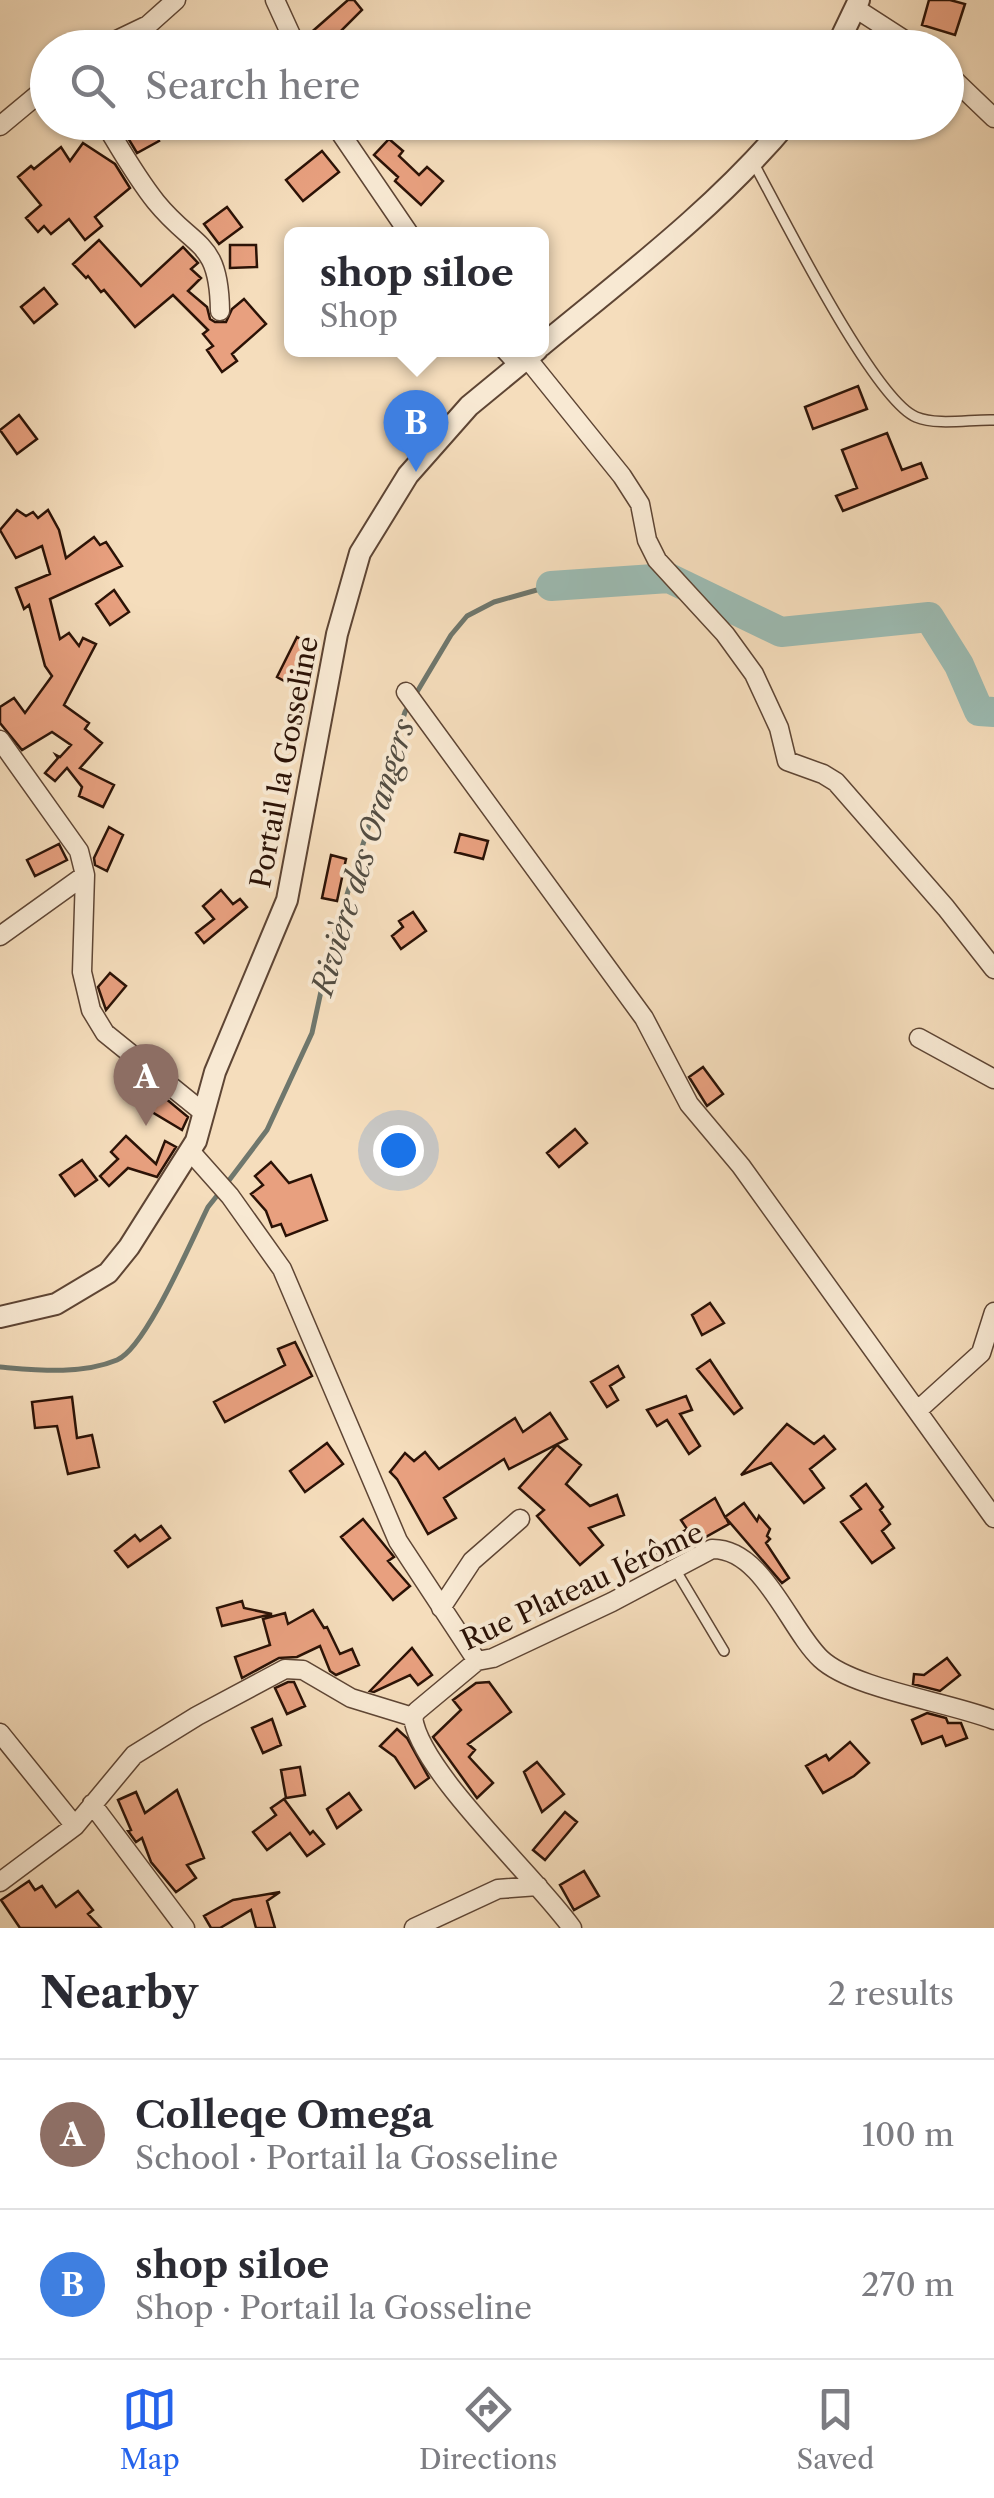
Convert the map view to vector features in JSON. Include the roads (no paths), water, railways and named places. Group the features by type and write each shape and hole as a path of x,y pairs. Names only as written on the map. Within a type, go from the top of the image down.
{"street":[{"path":"138,30 176,0"},
{"path":"275,0 289,30"},
{"path":"845,30 857,4 892,30"},
{"path":"964,89 994,118"},
{"path":"0,126 30,101"},
{"path":"115,140 164,212 204,246 220,277 220,311"},
{"path":"345,140 405,227"},
{"name":"Portail la Gosseline","path":"549,336 685,228 772,140"},
{"name":"Portail la Gosseline","path":"0,1318 56,1304 108,1273 130,1247 190,1151 215,1072 287,900 337,634 360,553 408,475 470,406 523,357"},
{"path":"530,357 640,504 647,540 657,560 725,634 754,674 780,728 787,761 836,782 994,969"},
{"path":"406,692 644,1018 689,1104 741,1166 994,1518"},
{"path":"0,740 78,851 85,875 82,972 92,1010 104,1033 204,1113"},
{"path":"0,936 85,875"},
{"path":"920,1038 994,1079"},
{"path":"190,1151 230,1196 282,1269 398,1541 477,1662"},
{"path":"917,1411 981,1353 994,1312"},
{"path":"441,1608 472,1561 520,1519"},
{"name":"Rue Plateau Jérôme","path":"413,1717 477,1662 494,1658 712,1549 722,1549 742,1556 831,1668 849,1677 994,1720"},
{"path":"0,1882 74,1826 134,1755 285,1669 303,1670 352,1698 413,1717 416,1734 454,1791 572,1928"},
{"path":"0,1733 74,1826"},
{"path":"92,1804 185,1928"},
{"path":"414,1928 498,1888 538,1886"}],"lane":[{"path":"753,162 856,347 893,397 919,418 994,420"},
{"path":"675,1569 724,1651"}],"waterway":[{"name":"Rivière des Orangers","path":"551,586 669,578 781,632 929,617 959,665 979,711 994,712"},
{"name":"Rivière des Orangers","path":"227,1183 267,1130 312,1033 331,945 405,712 451,635 467,616 494,602 551,586"},
{"name":"Rivière des Orangers","path":"0,1367 89,1368 117,1360 129,1351 154,1315 208,1207 220,1192"}],"place":[{"name":"shop siloe","path":"416,472"},
{"name":"Colleqe Omega","path":"146,1126"}]}
